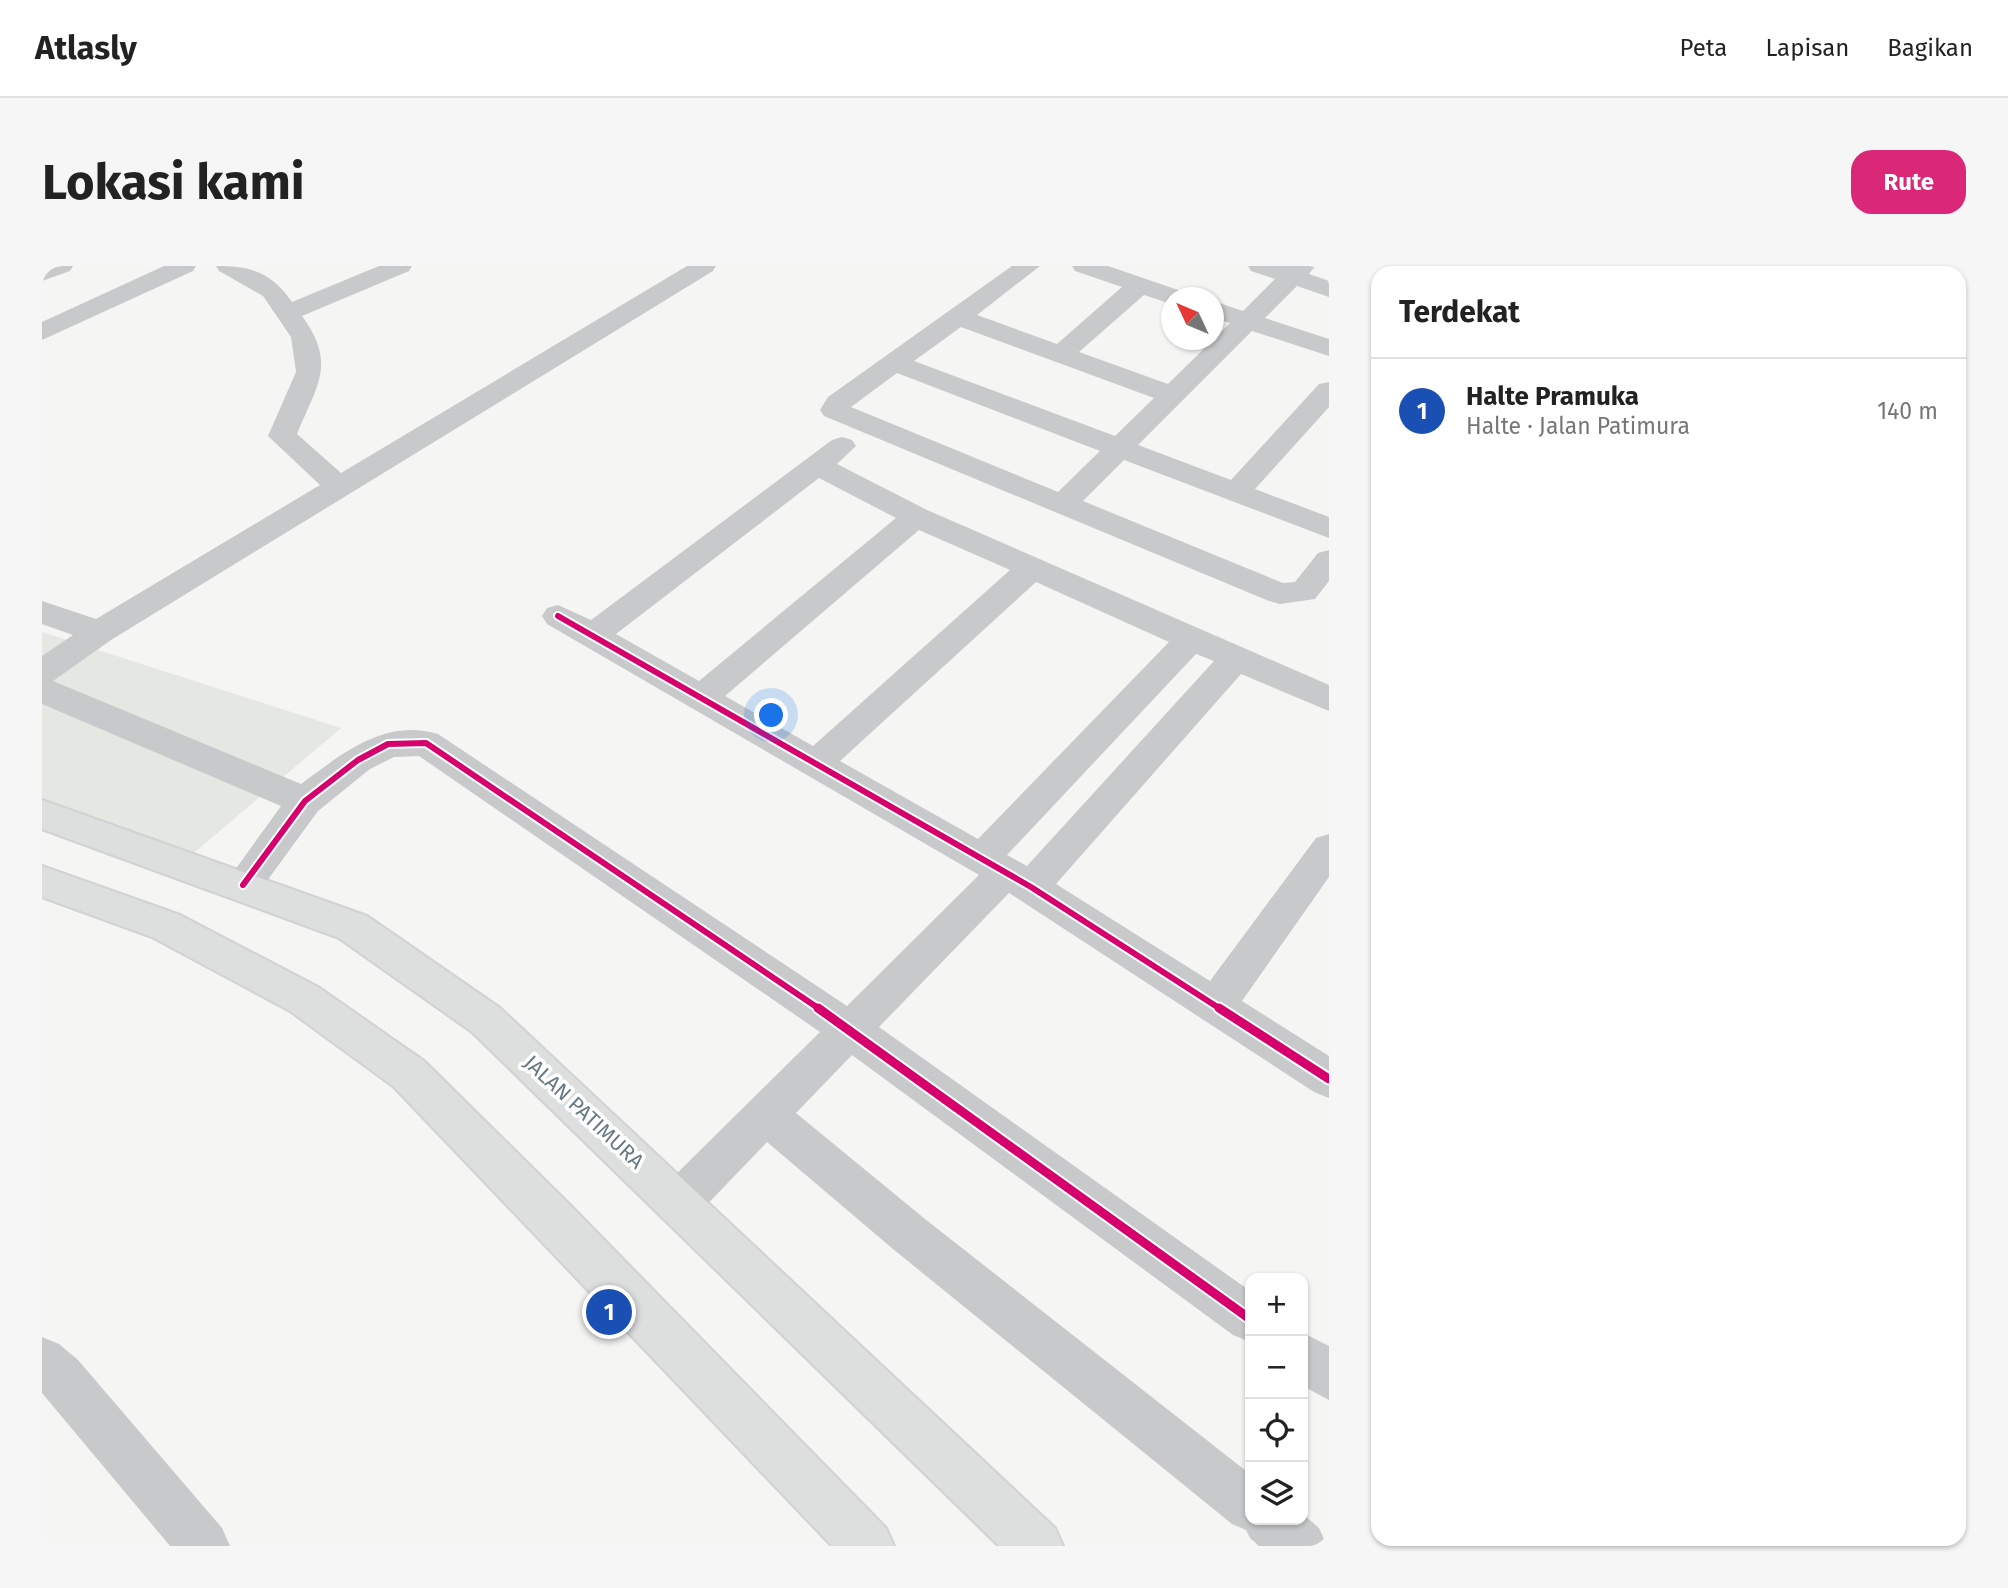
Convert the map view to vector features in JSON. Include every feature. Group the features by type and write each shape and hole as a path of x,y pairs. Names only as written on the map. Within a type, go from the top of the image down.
{"highway":[{"name":"JALAN PATIMURA","path":"42,814 353,927 486,1020 1037,1546"},
{"path":"42,881 166,926 281,986 304,999 409,1074 555,1220 868,1546"}],"street":[{"path":"42,274 61,266"},
{"path":"42,332 184,266"},
{"path":"228,266 272,291 304,337 309,372 282,436 340,487"},
{"path":"287,313 400,266"},
{"path":"42,645 87,628 340,487 704,266"},
{"path":"1027,266 838,403 834,410 1280,594 1304,592 1329,559"},
{"path":"1084,266 1161,292"},
{"path":"1260,266 1298,271 1329,289"},
{"path":"1063,504 1298,271"},
{"path":"1061,355 1140,285"},
{"path":"1224,313 1329,348"},
{"path":"959,317 1172,395"},
{"path":"896,363 1329,528"},
{"path":"1237,492 1329,390"},
{"path":"593,636 842,446"},
{"path":"817,465 916,517 1329,699"},
{"path":"701,698 916,517"},
{"path":"816,763 1032,568"},
{"path":"42,612 87,628"},
{"path":"558,616 1006,872 1329,1079"},
{"path":"42,673 87,628"},
{"path":"1006,872 1193,637"},
{"path":"679,1202 1006,872 1237,657"},
{"path":"42,690 305,801"},
{"path":"243,885 305,801 358,760 387,744 426,743 850,1030 1245,1315"},
{"path":"1214,1007 1329,848"},
{"path":"767,1115 909,1234 1245,1502"},
{"path":"42,1361 61,1377 204,1546"},
{"path":"1308,1361 1329,1376"},
{"path":"1274,1525 1301,1546"}],"shaded area":[{"path":"42,632 341,728 189,857 42,804"}],"cycle path":[{"path":"558,616 1031,887 1329,1079"},
{"path":"243,885 305,801 358,760 388,744 426,743 850,1030 1245,1315"}],"place":[{"name":"Halte Pramuka","path":"609,1312"}]}
